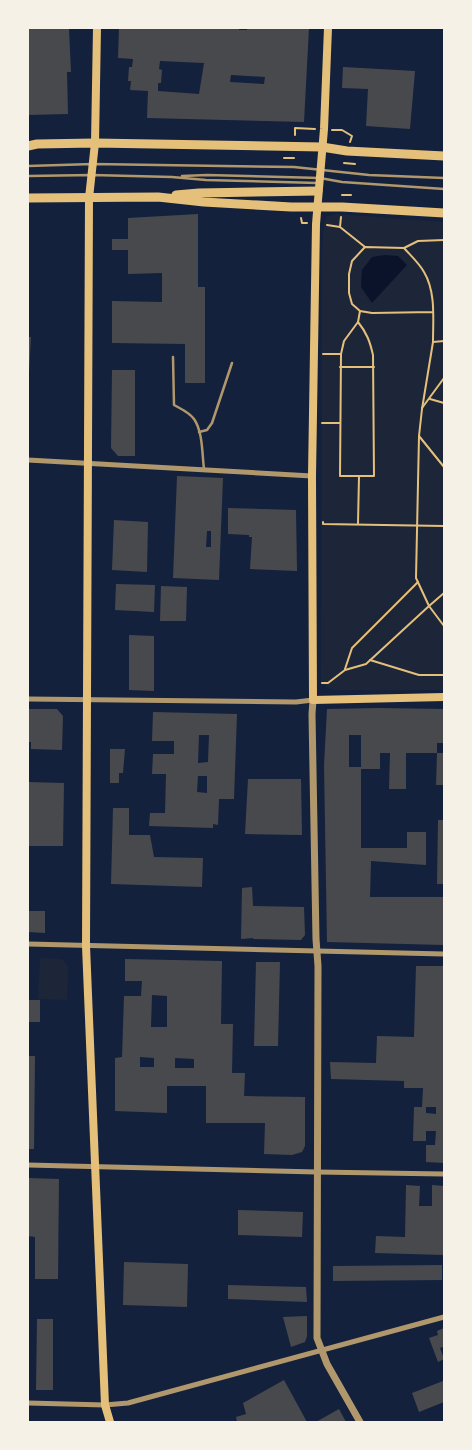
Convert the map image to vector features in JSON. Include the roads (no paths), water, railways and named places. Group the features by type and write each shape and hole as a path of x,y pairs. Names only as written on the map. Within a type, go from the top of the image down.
{"main road":[{"path":"97,28 95,143 89,198 86,946 105,1405 110,1422"},
{"path":"328,28 317,207 312,476 313,700 444,697"},
{"path":"28,146 37,144 95,143 322,147 347,151 444,156"},
{"path":"28,198 158,197 319,184"},
{"path":"158,197 213,202 444,213"}],"street":[{"path":"28,460 88,465 312,476"},
{"path":"28,699 296,702 313,700 316,951 318,966 317,1338 327,1364 360,1422"},
{"path":"28,944 444,954"},
{"path":"28,1166 444,1174"},
{"path":"28,1403 105,1405 128,1403 444,1318"}],"lane":[{"path":"28,166 93,164 294,167 369,175 444,178"},
{"path":"172,177 207,175 319,184"},
{"path":"28,176 172,177 319,184 342,182 444,189"},
{"path":"173,357 174,405 194,419 199,432 204,471"},
{"path":"199,432 207,430 212,423 232,363"}]}
